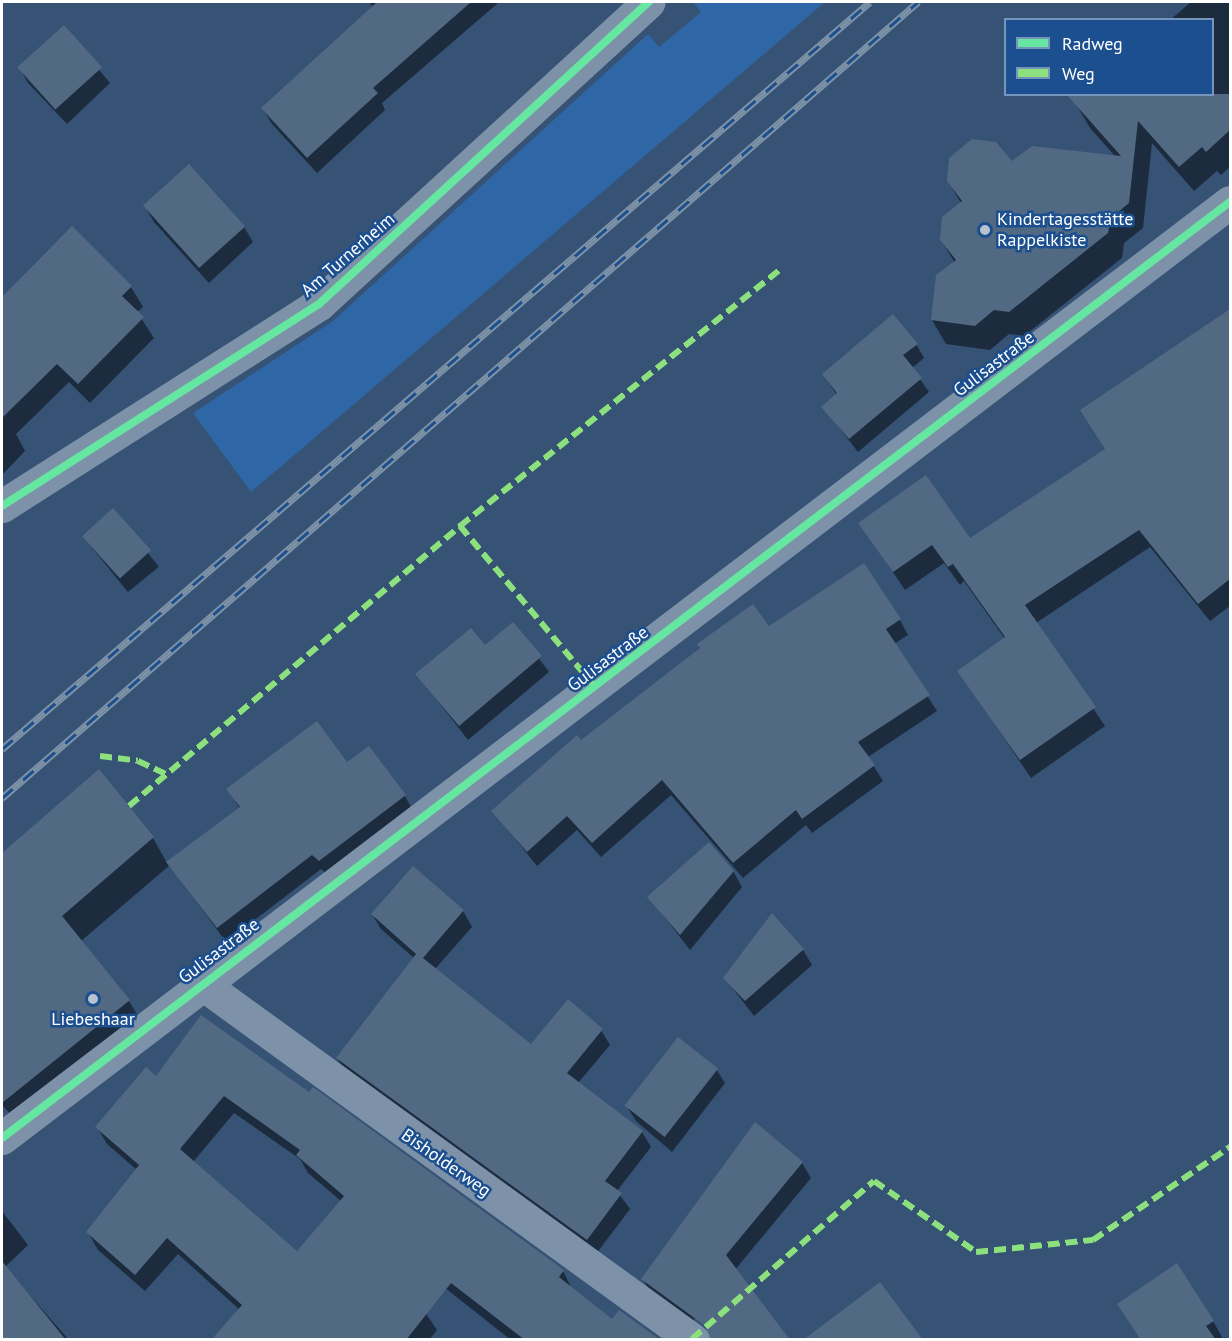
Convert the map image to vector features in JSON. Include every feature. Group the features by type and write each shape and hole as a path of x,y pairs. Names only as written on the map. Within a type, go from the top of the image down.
{"street":[{"name":"Am Turnerheim","path":"2,506 319,303 650,2"},
{"name":"Gulisastraße","path":"2,1137 201,983 1230,202"},
{"name":"Bisholderweg","path":"201,983 692,1339"}],"shaded area":[{"path":"693,2 825,2 251,492 193,413 333,321 648,34 659,47 701,12"}],"building":[{"path":"377,2 471,2 373,88 378,93 307,158 261,108"},
{"path":"64,25 102,67 55,110 17,67"},
{"path":"1214,94 1230,94 1230,130 1206,152 1202,147 1179,167 1138,121 1129,203 1111,218 1108,233 1009,312 994,310 975,326 931,320 936,275 956,260 940,240 942,217 962,201 947,181 949,158 972,139 996,142 1012,161 1032,146 1121,156 1068,96 1214,96"},
{"path":"189,164 245,226 199,268 143,205"},
{"path":"72,226 132,286 122,296 144,317 78,384 57,364 2,418 2,297"},
{"path":"1230,309 1230,579 1198,604 1139,530 1025,605 1096,707 1020,760 957,671 1005,637 953,564 948,567 932,545 893,572 858,523 926,475 970,538 1105,449 1080,410"},
{"path":"893,314 918,344 903,355 922,378 849,439 821,407 837,393 822,374"},
{"path":"113,508 151,550 120,578 82,536"},
{"path":"864,563 901,619 886,629 930,695 858,742 875,765 802,819 796,810 733,863 662,780 592,843 567,816 527,852 491,811 577,735 581,740 700,648 697,644 753,604 769,626"},
{"path":"513,622 542,656 459,726 415,674 471,628 485,645"},
{"path":"317,721 347,762 369,746 406,795 319,861 312,855 217,928 166,862 240,807 226,789"},
{"path":"99,769 154,837 62,916 130,1000 2,1103 2,853"},
{"path":"709,842 734,871 680,935 647,897"},
{"path":"413,866 464,910 423,958 531,1044 568,999 603,1029 567,1073 643,1131 605,1181 622,1193 587,1240 336,1058 416,954 371,914"},
{"path":"772,913 804,949 745,1001 723,978"},
{"path":"201,1015 309,1092 313,1087 564,1270 559,1277 612,1319 619,1310 660,1340 525,1340 451,1283 406,1340 211,1340 242,1305 167,1238 135,1275 86,1232 139,1165 95,1127 146,1067 156,1076","holes":["224,1096 300,1150 296,1155 344,1196 297,1251 180,1149"]},
{"path":"678,1037 718,1068 665,1137 624,1106"},
{"path":"755,1122 803,1162 726,1255 790,1340 711,1340 704,1325 641,1279"},
{"path":"2,1261 66,1340 2,1340"},
{"path":"1177,1263 1214,1321 1206,1326 1216,1340 1141,1340 1117,1304"},
{"path":"880,1282 923,1340 803,1340"}],"railway":[{"path":"2,749 870,2"},
{"path":"2,798 918,2"}],"marked path":[{"path":"129,806 460,526 782,268"},
{"path":"460,526 595,687"},
{"path":"100,756 138,761 166,774"},
{"path":"692,1339 874,1181 976,1252 1093,1240 1230,1147"}],"cycle path":[{"path":"2,506 319,304 649,2"},
{"path":"2,1138 1230,202"}],"place":[{"name":"Kindertagesstätte Rappelkiste","path":"985,230"},
{"name":"Liebeshaar","path":"93,999"}]}
